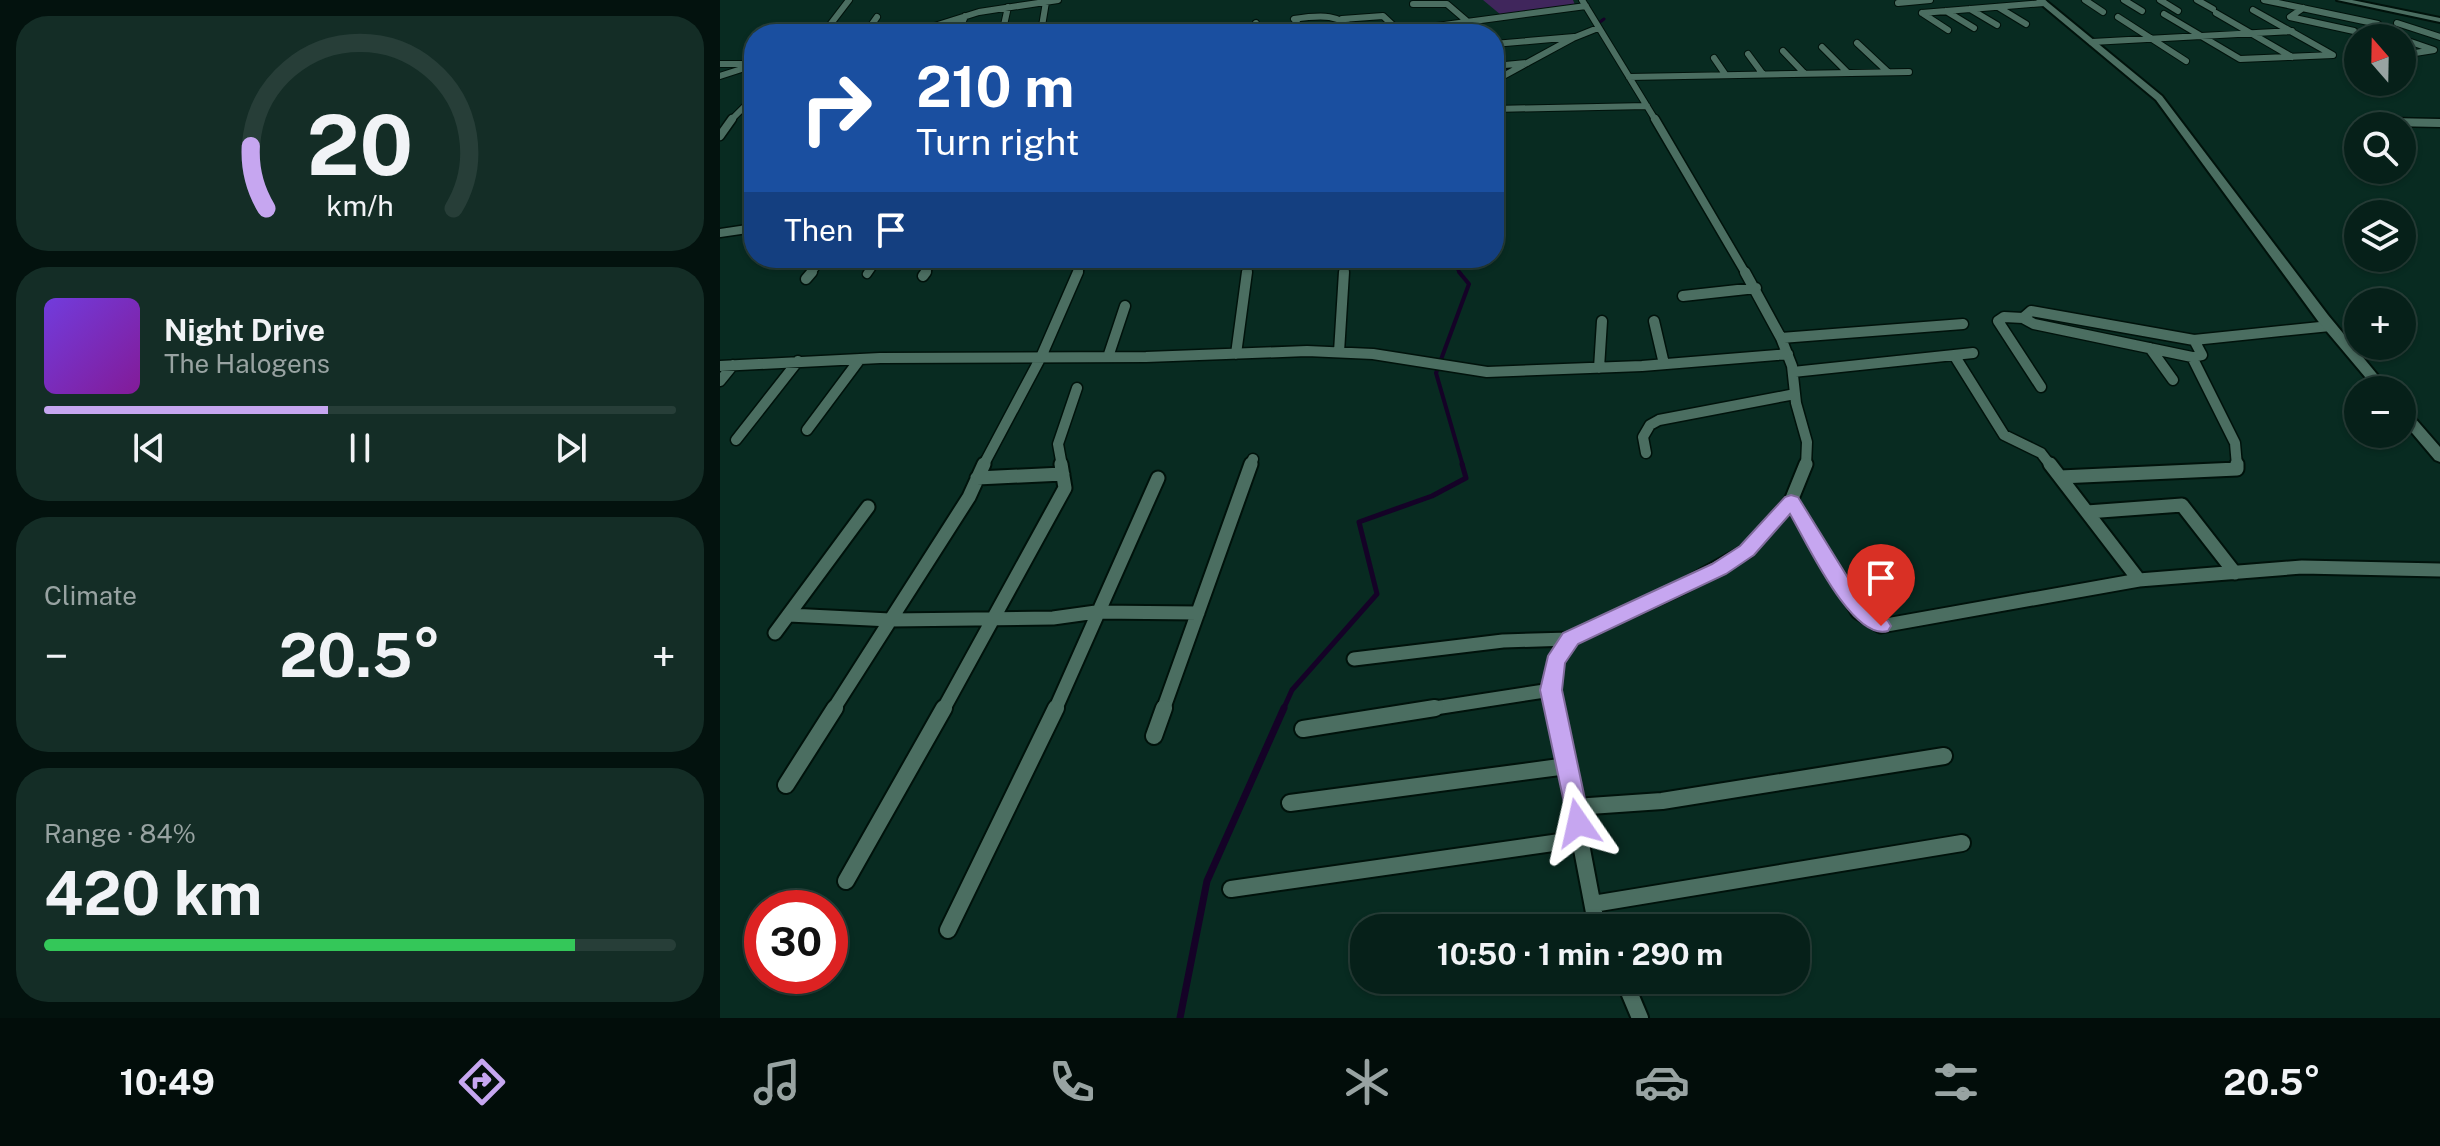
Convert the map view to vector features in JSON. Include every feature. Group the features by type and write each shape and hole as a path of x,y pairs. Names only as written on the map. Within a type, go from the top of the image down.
{"street":[{"path":"831,24 849,0"},
{"path":"941,24 1008,7 1058,0"},
{"path":"1896,2 1929,0 1974,28"},
{"path":"1972,0 1979,4"},
{"path":"2085,0 2103,12"},
{"path":"2124,0 2142,11"},
{"path":"2160,0 2178,11"},
{"path":"2197,0 2292,57"},
{"path":"2264,0 2366,24"},
{"path":"2341,0 2440,20"},
{"path":"1045,24 1046,2"},
{"path":"1411,2 1420,11"},
{"path":"1411,2 1447,4 1468,22"},
{"path":"1896,2 1909,10"},
{"path":"1948,30 1922,13 2042,2 2092,42 2159,98 2330,326 2371,376"},
{"path":"1354,659 1503,641 1570,639 1719,569 1747,551 1791,501 1807,463 1807,442 1793,372 1781,338 1756,288 1584,3 1452,24"},
{"path":"1004,24 1008,7"},
{"path":"1998,7 2026,24"},
{"path":"2303,8 2290,17 2344,29"},
{"path":"1970,9 1997,25"},
{"path":"2164,14 2240,59 2333,55 2253,10"},
{"path":"1298,24 1294,19 1328,14 1350,24"},
{"path":"962,24 965,16"},
{"path":"1342,19 1383,16 1392,24"},
{"path":"872,24 877,17"},
{"path":"2118,17 2186,61"},
{"path":"1427,19 1433,24"},
{"path":"2397,23 2438,35"},
{"path":"1504,43 1573,37 1598,28"},
{"path":"2092,42 2292,31"},
{"path":"2416,37 2438,35"},
{"path":"1504,76 1573,37"},
{"path":"1857,43 1888,72"},
{"path":"2416,44 2437,51"},
{"path":"1504,50 1560,46"},
{"path":"1822,47 1848,73"},
{"path":"1783,51 1804,73"},
{"path":"2416,53 2437,51"},
{"path":"1748,54 1762,73"},
{"path":"1714,58 1725,74"},
{"path":"1504,65 1532,62"},
{"path":"1670,62 1678,75"},
{"path":"720,64 744,65"},
{"path":"720,76 744,68"},
{"path":"1629,77 1909,72"},
{"path":"720,136 744,106"},
{"path":"1504,109 1647,106"},
{"path":"2416,123 2440,123"},
{"path":"720,233 744,229"},
{"path":"806,279 814,268"},
{"path":"867,274 871,268"},
{"path":"923,276 928,268"},
{"path":"786,785 977,478 1041,357 1080,268"},
{"path":"1236,354 1247,268"},
{"path":"1339,352 1344,268"},
{"path":"1683,296 1756,288"},
{"path":"1108,357 1125,306"},
{"path":"2023,318 2031,311 2043,311 2194,340 2330,326"},
{"path":"2041,387 1998,321 2004,317 2023,318 2034,324 2192,357 2202,355 2194,340"},
{"path":"1599,368 1602,321"},
{"path":"1654,321 1664,364"},
{"path":"1781,338 1963,324"},
{"path":"2150,348 2173,380"},
{"path":"720,366 860,359 1339,352 1463,370 1599,368 1788,354"},
{"path":"1793,372 1973,353"},
{"path":"1954,355 2004,435 2041,453 2139,580"},
{"path":"2060,477 2237,469 2235,443 2192,357"},
{"path":"807,430 860,359"},
{"path":"736,440 798,361"},
{"path":"720,381 733,365"},
{"path":"846,881 1044,531 1065,488 1058,444 1077,388"},
{"path":"1646,453 1643,437 1650,425 1659,420 1795,394"},
{"path":"2416,429 2440,457"},
{"path":"1154,736 1253,459"},
{"path":"977,478 1063,474"},
{"path":"948,930 1030,767 1096,612 1103,607 1158,478"},
{"path":"1791,501 1858,612 1881,626 2139,580 2302,567 2440,570"},
{"path":"2087,512 2182,505 2235,573"},
{"path":"775,633 868,507"},
{"path":"789,615 890,620 1053,618 1096,612 1198,613"},
{"path":"1570,639 1555,662 1551,690 1595,914"},
{"path":"1303,729 1551,690"},
{"path":"1575,807 1662,801 1944,756"},
{"path":"1290,803 1567,766"},
{"path":"1231,889 1581,839"},
{"path":"1593,904 1962,843"},
{"path":"1630,994 1640,1018"}],"shaded area":[{"path":"1483,0 1573,0 1575,5 1501,15"}],"waterway":[{"path":"1600,22 1604,19"},
{"path":"1504,72 1515,66"},
{"path":"1456,268 1461,274"},
{"path":"1459,272 1469,284 1436,373 1463,466"},
{"path":"1283,710 1292,690 1377,594 1359,522 1432,496 1466,478 1462,464"},
{"path":"1180,1018 1207,881 1284,708"}],"route":[{"path":"1578,823 1551,690 1555,662 1570,639 1719,569 1747,551 1791,501 1858,612 1881,626"}]}
